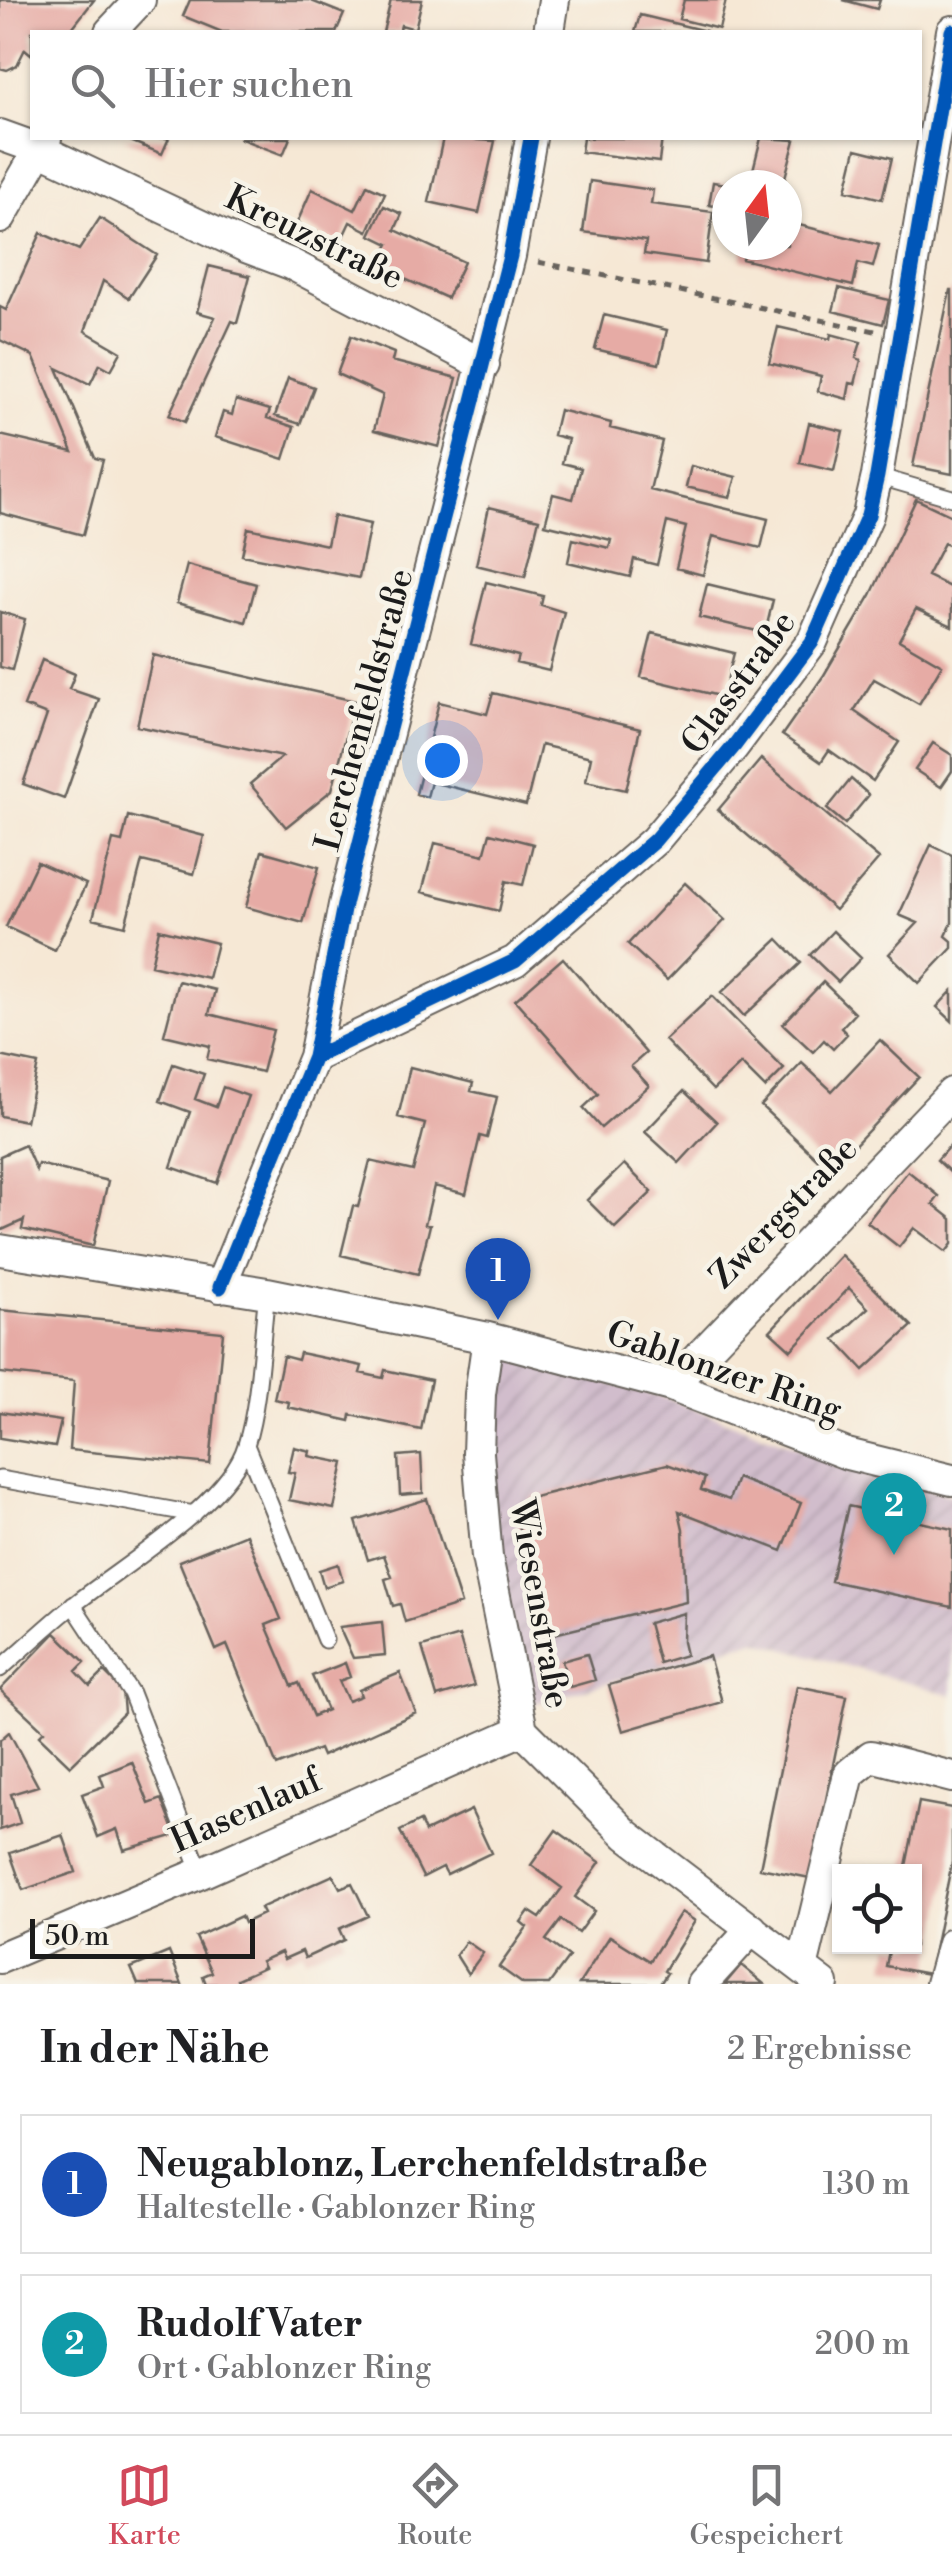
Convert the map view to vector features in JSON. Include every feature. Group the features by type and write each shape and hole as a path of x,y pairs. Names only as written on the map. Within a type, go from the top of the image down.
{"street":[{"path":"112,30 140,0"},
{"path":"548,30 554,0"},
{"name":"Glasstraße","path":"314,1057 516,961 656,840 734,746 812,642 868,515 877,476 952,31"},
{"name":"Kreuzstraße","path":"0,135 43,143 246,247 291,264 484,365"},
{"name":"Lerchenfeldstraße","path":"220,1286 314,1057 344,905 510,256 531,140"},
{"path":"0,218 43,143"},
{"name":"Zwergstraße","path":"671,1386 952,1093"},
{"name":"Gablonzer Ring","path":"0,1250 267,1294 488,1338 671,1386 847,1454 952,1480"},
{"name":"Wiesenstraße","path":"488,1338 480,1394 478,1453 487,1557 522,1730 627,1836 813,1976"},
{"name":"Hasenlauf","path":"0,1958 522,1730"},
{"path":"813,1976 849,1774 871,1756 952,1777"},
{"path":"702,1984 752,1929"},
{"path":"942,1984 952,1944"}],"lane":[{"path":"877,476 952,498"},
{"path":"0,1670 73,1605 194,1514 238,1464 246,1445 267,1294"},
{"path":"246,1445 325,1640"},
{"path":"0,1479 194,1514"},
{"path":"73,1605 131,1693 201,1873"}],"path":[{"path":"510,256 902,336"}],"shaded area":[{"path":"499,1354 668,1399 849,1466 952,1495 952,1695 755,1640 529,1705 487,1509"}],"building":[{"path":"0,0 94,0 71,30 30,30 30,53 25,49 17,65 7,70 0,68"},
{"path":"190,0 309,0 344,14 337,30 217,30 183,16"},
{"path":"391,0 422,0 415,29 401,25 400,30 384,30"},
{"path":"684,0 726,0 719,29 679,19"},
{"path":"843,0 880,0 877,9"},
{"path":"640,15 702,30 636,30"},
{"path":"128,140 168,140 162,154"},
{"path":"244,140 289,140 283,155"},
{"path":"443,140 495,141 479,213 429,202"},
{"path":"583,140 662,140 659,162 581,152"},
{"path":"760,140 795,140 787,170 753,170"},
{"path":"856,149 892,158 882,199 846,190"},
{"path":"590,181 653,190 651,204 712,212 706,263 644,254 646,241 583,232"},
{"path":"367,185 385,193 368,231 350,222 340,243 297,223 312,189 355,210"},
{"path":"384,206 402,214 395,230 464,262 447,298 378,267 389,244 370,235"},
{"path":"100,218 157,255 129,298 103,281 85,331 121,352 111,370 100,364 90,384 57,368 95,458 103,460 83,535 0,513 0,435 73,452 33,356 0,340 0,307 6,310 41,233 79,250"},
{"path":"802,226 879,245 873,267 858,263 853,286 746,260 802,260"},
{"path":"209,266 250,276 237,323 232,321 185,422 169,415 215,317 197,312"},
{"path":"839,288 889,300 883,324 833,311"},
{"path":"952,290 952,474 913,466"},
{"path":"604,315 667,330 659,364 595,349"},
{"path":"778,327 861,342 856,358 861,360 847,399 818,391 821,376 769,363"},
{"path":"351,336 394,353 392,361 457,378 439,447 374,430 383,395 337,374"},
{"path":"288,378 314,387 300,424 275,416"},
{"path":"236,400 270,410 267,418 294,427 284,459 215,437 223,412 232,415"},
{"path":"559,410 662,441 650,490 768,519 761,548 713,536 703,575 676,568 686,527 667,522 657,565 634,559 630,577 568,562 573,539 609,548 611,540 545,524 553,494 573,499 581,468 562,463 568,439 553,435"},
{"path":"809,423 843,431 834,471 800,463"},
{"path":"691,466 736,477 730,497 686,487"},
{"path":"916,499 952,516 952,547 944,543 927,576 952,588 952,626 916,609 899,640 942,665 919,704 874,679 854,711 899,742 873,781 829,750 821,762 782,735 824,675 871,595"},
{"path":"489,507 539,519 525,577 476,565"},
{"path":"333,516 370,524 359,578 242,555 248,528 327,545"},
{"path":"187,565 256,584 246,622 177,603"},
{"path":"486,582 543,596 541,605 564,612 549,671 516,663 518,656 471,644"},
{"path":"707,584 773,600 765,633 699,617"},
{"path":"0,612 25,619 12,670 0,667"},
{"path":"652,633 734,653 723,697 641,677"},
{"path":"153,655 355,701 332,790 286,827 250,784 282,757 137,726"},
{"path":"42,660 75,674 69,689 99,699 64,799 23,784 47,715 24,706"},
{"path":"493,693 640,729 626,790 586,781 591,757 541,745 526,805 431,782 427,797 416,794 439,702 487,714"},
{"path":"933,743 952,755 952,771 941,787 915,770"},
{"path":"761,759 879,859 835,910 718,810"},
{"path":"851,779 869,795 845,824 827,809"},
{"path":"128,816 204,836 194,874 142,861 125,926 93,918 113,840 122,842"},
{"path":"490,833 533,844 523,885 506,881 499,911 422,892 435,843 484,855"},
{"path":"931,845 952,855 952,923 946,936 952,941 952,948 919,983 889,954 918,923 899,915"},
{"path":"262,851 319,867 303,923 246,907"},
{"path":"37,862 86,884 55,950 6,927"},
{"path":"685,883 725,920 667,980 628,944"},
{"path":"159,929 217,943 208,978 151,965"},
{"path":"833,931 861,958 838,982 810,955"},
{"path":"778,939 801,963 744,1016 722,992"},
{"path":"563,958 646,1053 631,1066 649,1086 601,1128 583,1108 598,1094 515,1000"},
{"path":"178,981 215,990 209,1014 273,1030 262,1072 207,1059 210,1046 164,1035"},
{"path":"823,982 855,1013 841,1028 847,1034 833,1049 824,1040 813,1052 783,1024"},
{"path":"952,991 952,1021 937,1007"},
{"path":"712,996 784,1069 765,1088 741,1064 713,1090 665,1040"},
{"path":"880,1040 919,1077 830,1171 761,1106 802,1063 832,1091"},
{"path":"0,1056 38,1064 26,1121 0,1116"},
{"path":"173,1064 204,1074 195,1099 216,1107 223,1087 248,1096 217,1183 171,1167 190,1112 160,1101"},
{"path":"410,1067 473,1083 471,1091 497,1097 487,1138 480,1136 466,1194 434,1186 425,1224 430,1225 418,1274 341,1255 370,1161 413,1171 425,1124 398,1117"},
{"path":"684,1091 717,1122 679,1163 645,1132"},
{"path":"952,1143 952,1174 937,1160"},
{"path":"25,1145 36,1170 38,1164 108,1181 93,1246 22,1229 24,1220 0,1231 0,1156"},
{"path":"624,1164 652,1192 615,1228 587,1200"},
{"path":"908,1171 939,1196 933,1204 952,1219 952,1244 946,1252 914,1228 899,1247 867,1222"},
{"path":"841,1255 912,1326 864,1370 835,1339 868,1308 849,1288 791,1350 770,1331"},
{"path":"0,1310 223,1332 210,1464 69,1450 74,1381 0,1373"},
{"path":"300,1353 362,1366 360,1373 383,1378 385,1370 431,1380 421,1430 351,1415 350,1421 288,1407 289,1402 274,1399 283,1356 298,1360"},
{"path":"0,1412 61,1421 55,1447 0,1438"},
{"path":"294,1447 310,1451 309,1456 344,1463 334,1509 289,1500 295,1473 288,1472"},
{"path":"421,1454 423,1493 400,1495 398,1456"},
{"path":"667,1464 705,1478 701,1490 729,1500 737,1478 801,1503 782,1551 679,1511 686,1602 546,1636 518,1524 536,1520 530,1498"},
{"path":"427,1499 461,1604 405,1622 400,1604 393,1606 385,1579 392,1577 384,1555 368,1560 356,1521"},
{"path":"848,1506 952,1529 952,1607 831,1581"},
{"path":"246,1534 281,1619 266,1625 292,1686 299,1683 313,1716 327,1710 312,1676 345,1663 350,1677 339,1681 348,1701 361,1696 359,1690 400,1673 416,1713 322,1756 319,1749 277,1766 227,1645 216,1650 179,1561"},
{"path":"338,1564 343,1581 324,1587 319,1570"},
{"path":"684,1613 686,1655 659,1663 648,1623"},
{"path":"382,1622 385,1655 353,1658 339,1627"},
{"path":"55,1633 85,1662 76,1671 90,1686 104,1672 122,1690 124,1713 70,1766 39,1736 44,1731 0,1690"},
{"path":"459,1636 474,1686 437,1697 422,1647"},
{"path":"587,1654 595,1680 570,1687 562,1661"},
{"path":"709,1656 722,1702 623,1731 609,1685"},
{"path":"797,1686 847,1696 810,1878 760,1868"},
{"path":"9,1732 38,1786 11,1794 20,1823 0,1830 0,1740"},
{"path":"132,1762 149,1804 162,1799 176,1835 124,1850 117,1829 98,1837 82,1794 104,1786 100,1775"},
{"path":"919,1802 952,1808 952,1862 929,1974 886,1966 888,1954 922,1954 922,1864 906,1864"},
{"path":"471,1810 491,1853 447,1874 443,1867 423,1877 400,1831 420,1821 425,1832"},
{"path":"556,1830 600,1862 575,1897 594,1911 578,1933 561,1920 546,1940 569,1957 549,1984 523,1984 499,1967 527,1927 521,1922 529,1911 540,1918 562,1888 531,1865"},
{"path":"63,1835 76,1872 23,1890 10,1853"},
{"path":"333,1875 340,1888 352,1883 368,1916 339,1929 344,1940 305,1958 302,1951 284,1959 281,1952 261,1961 264,1967 237,1979 239,1984 206,1984 203,1976 212,1972 196,1937 241,1916 244,1923 263,1914 260,1908"},
{"path":"681,1912 695,1921 660,1984 579,1984 610,1936 650,1961"},
{"path":"466,1941 483,1953 468,1974 456,1955"},
{"path":"169,1952 182,1984 138,1984 131,1968"},
{"path":"741,1965 764,1984 725,1984"}],"cycle path":[{"path":"314,1057 515,961 655,840 734,746 812,642 868,515 877,476 952,31"},
{"path":"220,1287 314,1057 344,905 510,256 531,140"}],"place":[{"name":"Neugablonz, Lerchenfeldstraße","path":"498,1320"},
{"name":"Rudolf Vater","path":"894,1555"}]}
